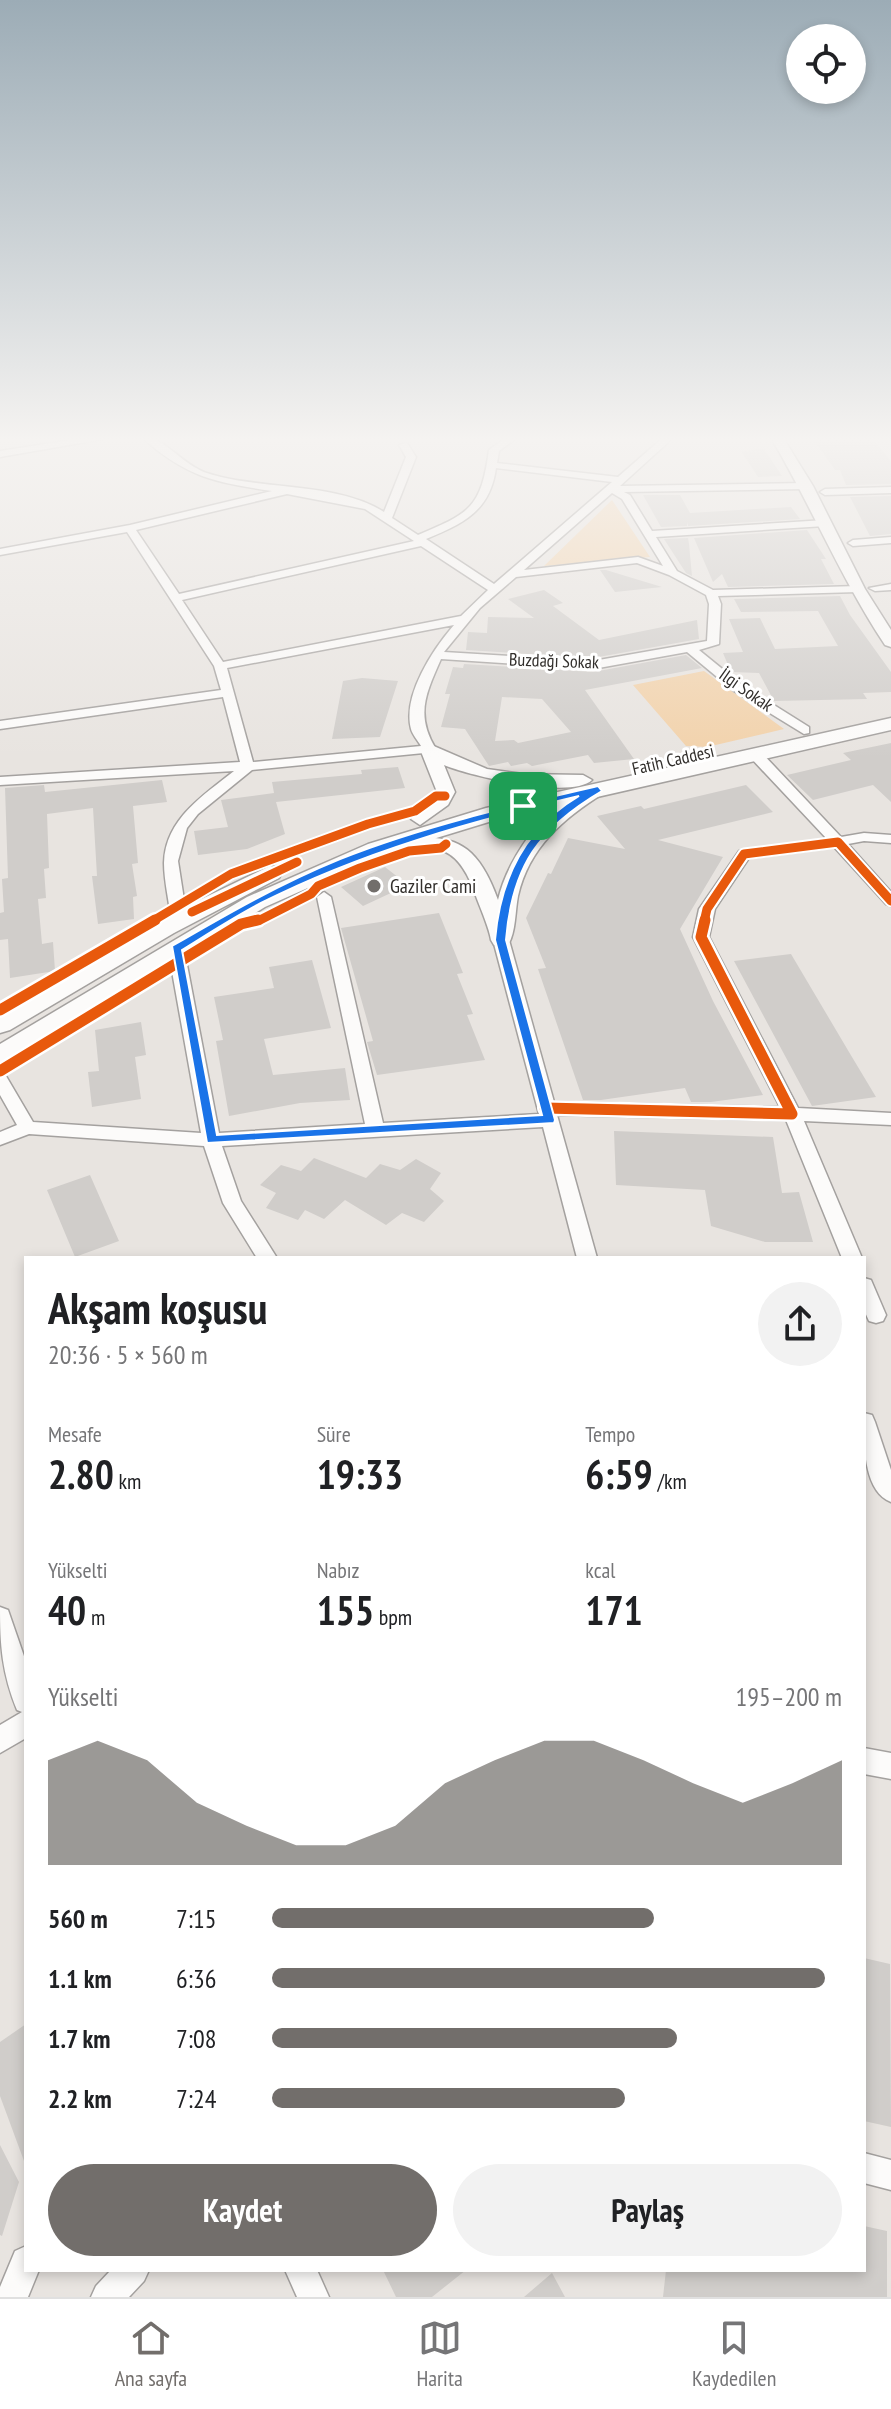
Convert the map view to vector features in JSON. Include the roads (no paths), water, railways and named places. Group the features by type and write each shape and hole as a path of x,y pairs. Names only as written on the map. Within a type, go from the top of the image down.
{"main road":[{"name":"Fatih Caddesi","path":"370,843 804,730 891,711"},
{"name":"Fatih Caddesi","path":"370,843 420,819 891,724"},
{"path":"2,1020 261,876 370,843"},
{"path":"0,1057 266,896 370,843"}],"street":[{"path":"0,552 48,543"},
{"path":"140,543 220,666 248,766"},
{"path":"175,598 408,543"},
{"path":"427,543 495,590"},
{"path":"420,819 442,801 446,792 429,749 417,729 419,694 436,655 465,619 548,543"},
{"path":"655,543 673,573"},
{"path":"835,543 858,589 891,642"},
{"path":"853,543 856,549 879,543"},
{"path":"513,574 638,560 673,573 711,593 858,589"},
{"path":"872,582 891,587"},
{"path":"872,582 891,614"},
{"name":"Buzdağı Sokak","path":"436,655 593,665 713,644 715,604 711,593"},
{"path":"220,666 465,619"},
{"name":"İlgi Sokak","path":"689,648 738,688 804,730"},
{"path":"0,725 227,693"},
{"path":"0,781 248,766 429,749 459,766 488,775 591,784"},
{"path":"754,753 891,901"},
{"path":"179,919 171,861 180,827 193,811 248,766"},
{"path":"501,940 503,911 513,874 523,855 552,820 591,784"},
{"path":"851,1256 792,1114 701,937 707,909 744,854 864,837 891,839"},
{"path":"370,843 434,842 454,846 467,855 475,866 501,940 586,1256"},
{"path":"324,897 375,1129"},
{"path":"176,949 211,1140 232,1203 266,1256"},
{"path":"0,1080 28,1128"},
{"path":"0,1139 28,1128 211,1140 547,1114 792,1114 891,1119"},
{"path":"866,1290 877,1315"},
{"path":"866,1428 885,1485 891,1492"},
{"path":"0,1618 24,1695"},
{"path":"0,1740 24,1724"},
{"path":"866,1761 891,1766"},
{"path":"866,2169 891,2175"},
{"path":"12,2297 24,2267"},
{"path":"107,2297 131,2272"},
{"path":"302,2272 313,2297"}],"place":[{"name":"Gaziler Cami","path":"374,886"}]}
